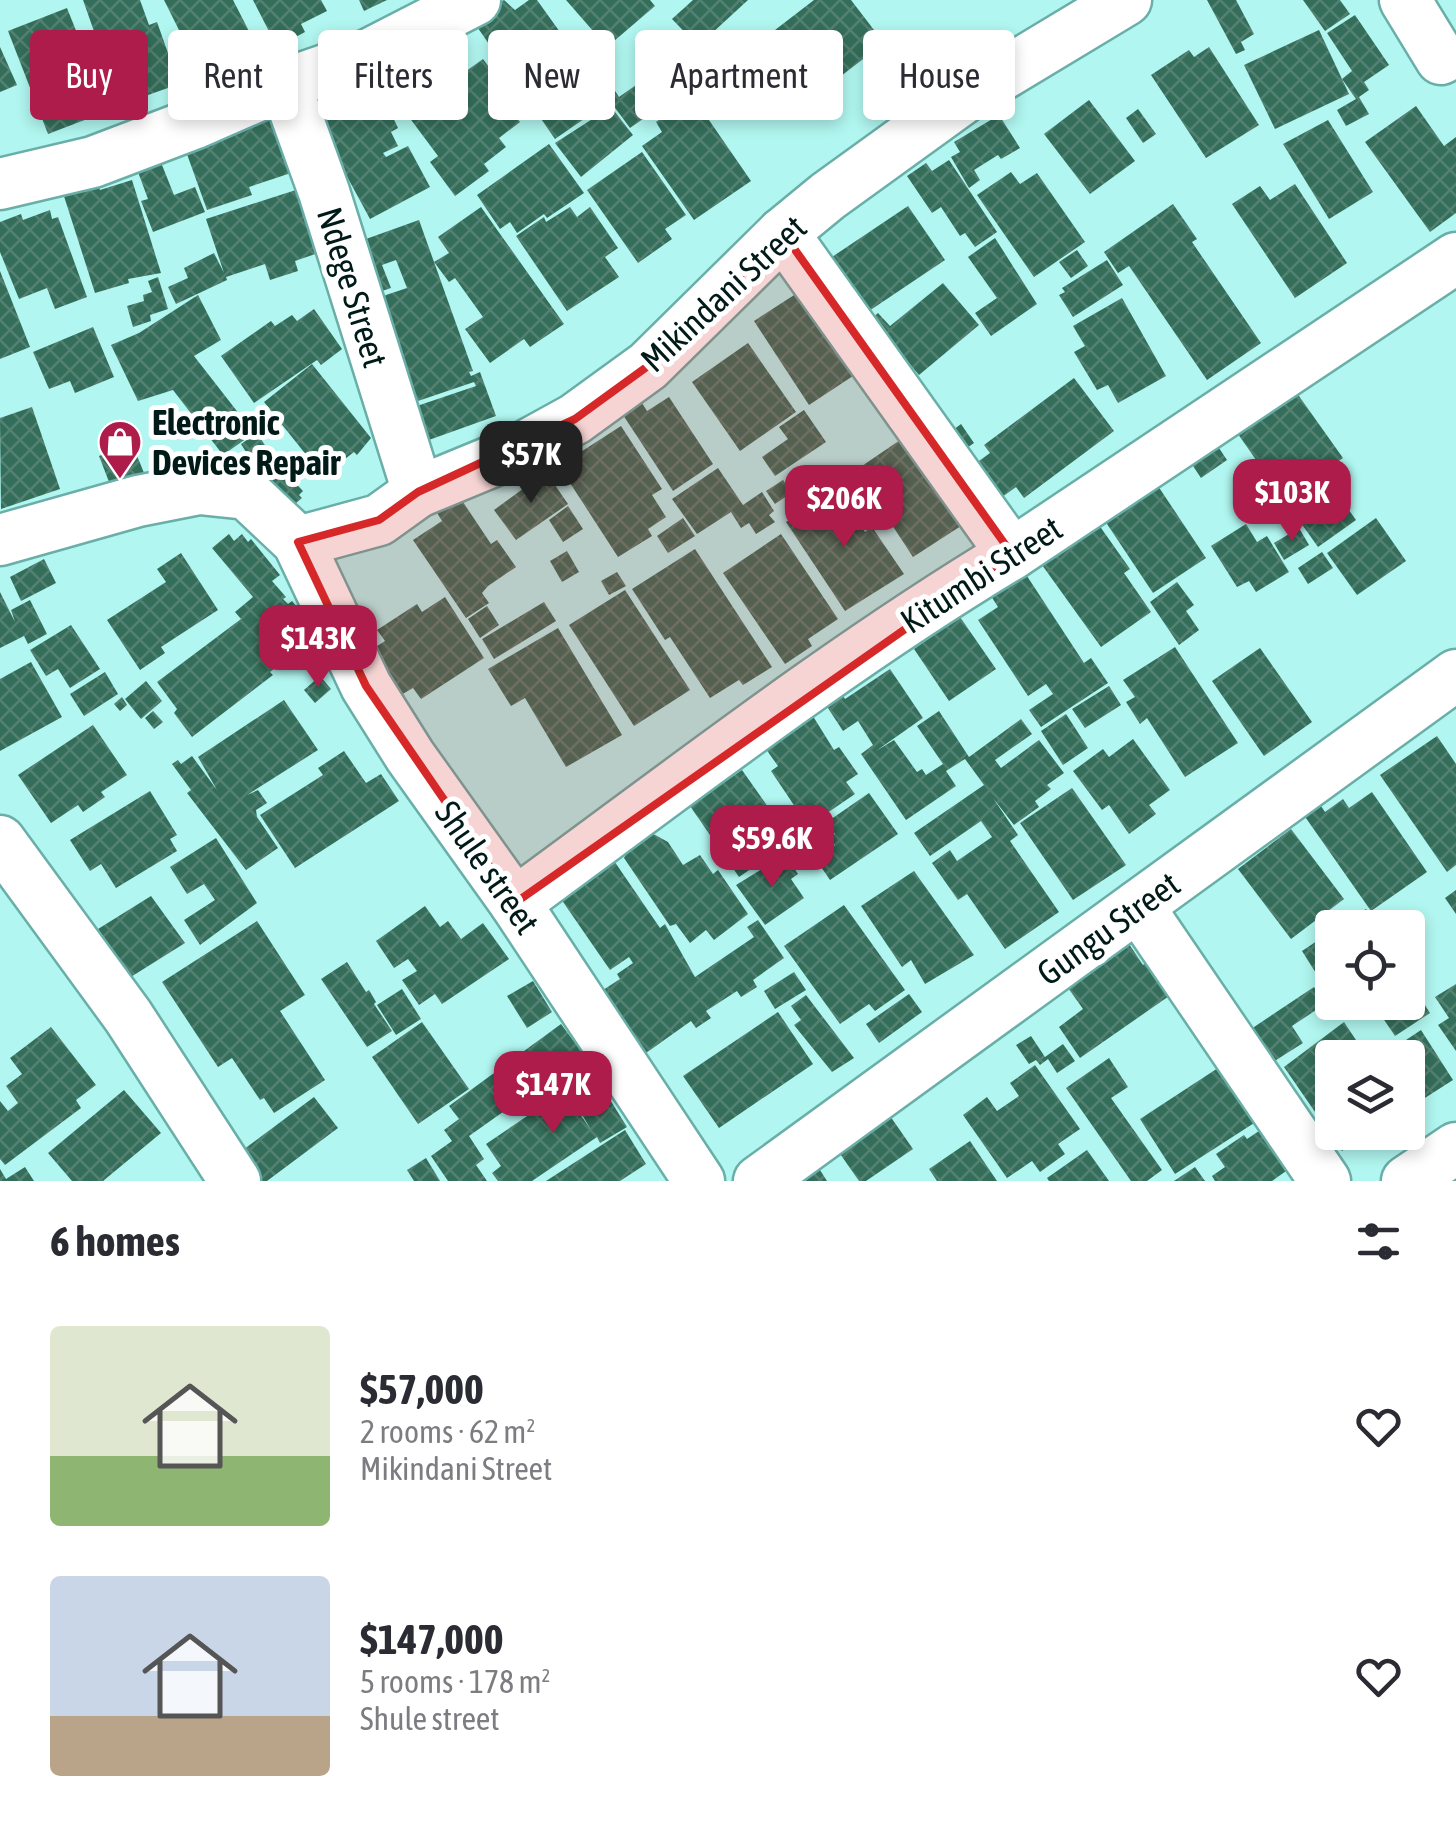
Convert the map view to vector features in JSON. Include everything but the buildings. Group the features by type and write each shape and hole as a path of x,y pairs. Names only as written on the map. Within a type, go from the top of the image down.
{"street":[{"path":"298,80 366,56 474,0"},
{"name":"Mikindani Street","path":"298,542 380,520 418,492 515,452 575,419 648,366 783,233 828,196 965,97 1126,0"},
{"path":"1405,0 1440,59"},
{"path":"0,184 93,162 196,120"},
{"name":"Ndege Street","path":"298,120 418,492"},
{"path":"783,233 1012,554"},
{"name":"Kitumbi Street","path":"515,904 791,702 955,588 1456,258"},
{"path":"0,540 199,488 247,494 298,542"},
{"name":"Shule street","path":"298,542 366,686 699,1181"},
{"name":"Gungu Street","path":"759,1181 1456,675"},
{"path":"0,841 128,1016 235,1181"},
{"path":"1138,906 1325,1181"},
{"path":"1406,1181 1456,1148"}],"highlighted area":[{"path":"783,233 1012,554 515,903 366,686 298,542 379,520 418,492 575,419 648,366"}],"place":[{"name":"Electronic Devices Repair","path":"120,480"}]}
